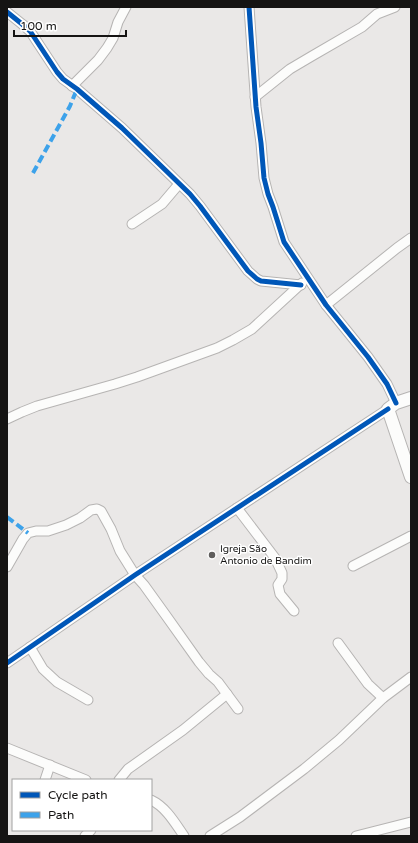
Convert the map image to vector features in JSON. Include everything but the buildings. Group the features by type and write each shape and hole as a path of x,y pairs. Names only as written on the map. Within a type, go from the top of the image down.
{"main road":[{"path":"411,398 392,406 411,477"}],"street":[{"path":"72,86 98,60 107,48 113,38 118,22 126,7"},
{"path":"7,663 135,576 392,406 387,384 368,357 326,305 305,282 284,242 264,178 255,97 249,7"},
{"path":"255,97 290,69 362,27 377,14 395,7"},
{"path":"7,12 30,31 63,79 122,128 190,194 248,271 257,279 266,282 305,282"},
{"path":"132,224 162,204 179,184"},
{"path":"326,305 411,238"},
{"path":"7,419 37,406 130,380 217,348 252,329 305,282"},
{"path":"237,508 275,558 282,573 282,579 278,585 280,594 294,611"},
{"path":"7,566 28,533 66,525 80,518 91,510 97,509 101,511 111,529 120,551 135,576 144,585 199,662 218,682 238,709"},
{"path":"354,566 411,536"},
{"path":"338,643 368,684 383,698"},
{"path":"30,647 43,669 57,682 88,700"},
{"path":"210,836 240,817 304,768 339,740 383,698 411,677"},
{"path":"120,779 128,768 183,730 227,694"},
{"path":"7,748 84,779"},
{"path":"45,779 50,765"},
{"path":"152,801 162,807 184,836"},
{"path":"356,836 411,822"}],"marked path":[{"path":"33,173 70,106 77,89"},
{"path":"7,517 28,533"}],"cycle path":[{"path":"249,7 256,107 264,178 284,242 326,305 368,357 387,384 396,403"},
{"path":"7,12 30,31 63,79 77,89 122,128 190,194 248,271 261,281 301,285"},
{"path":"7,663 135,575 388,409"}],"place":[{"name":"Igreja São Antonio de Bandim","path":"212,555"}]}
